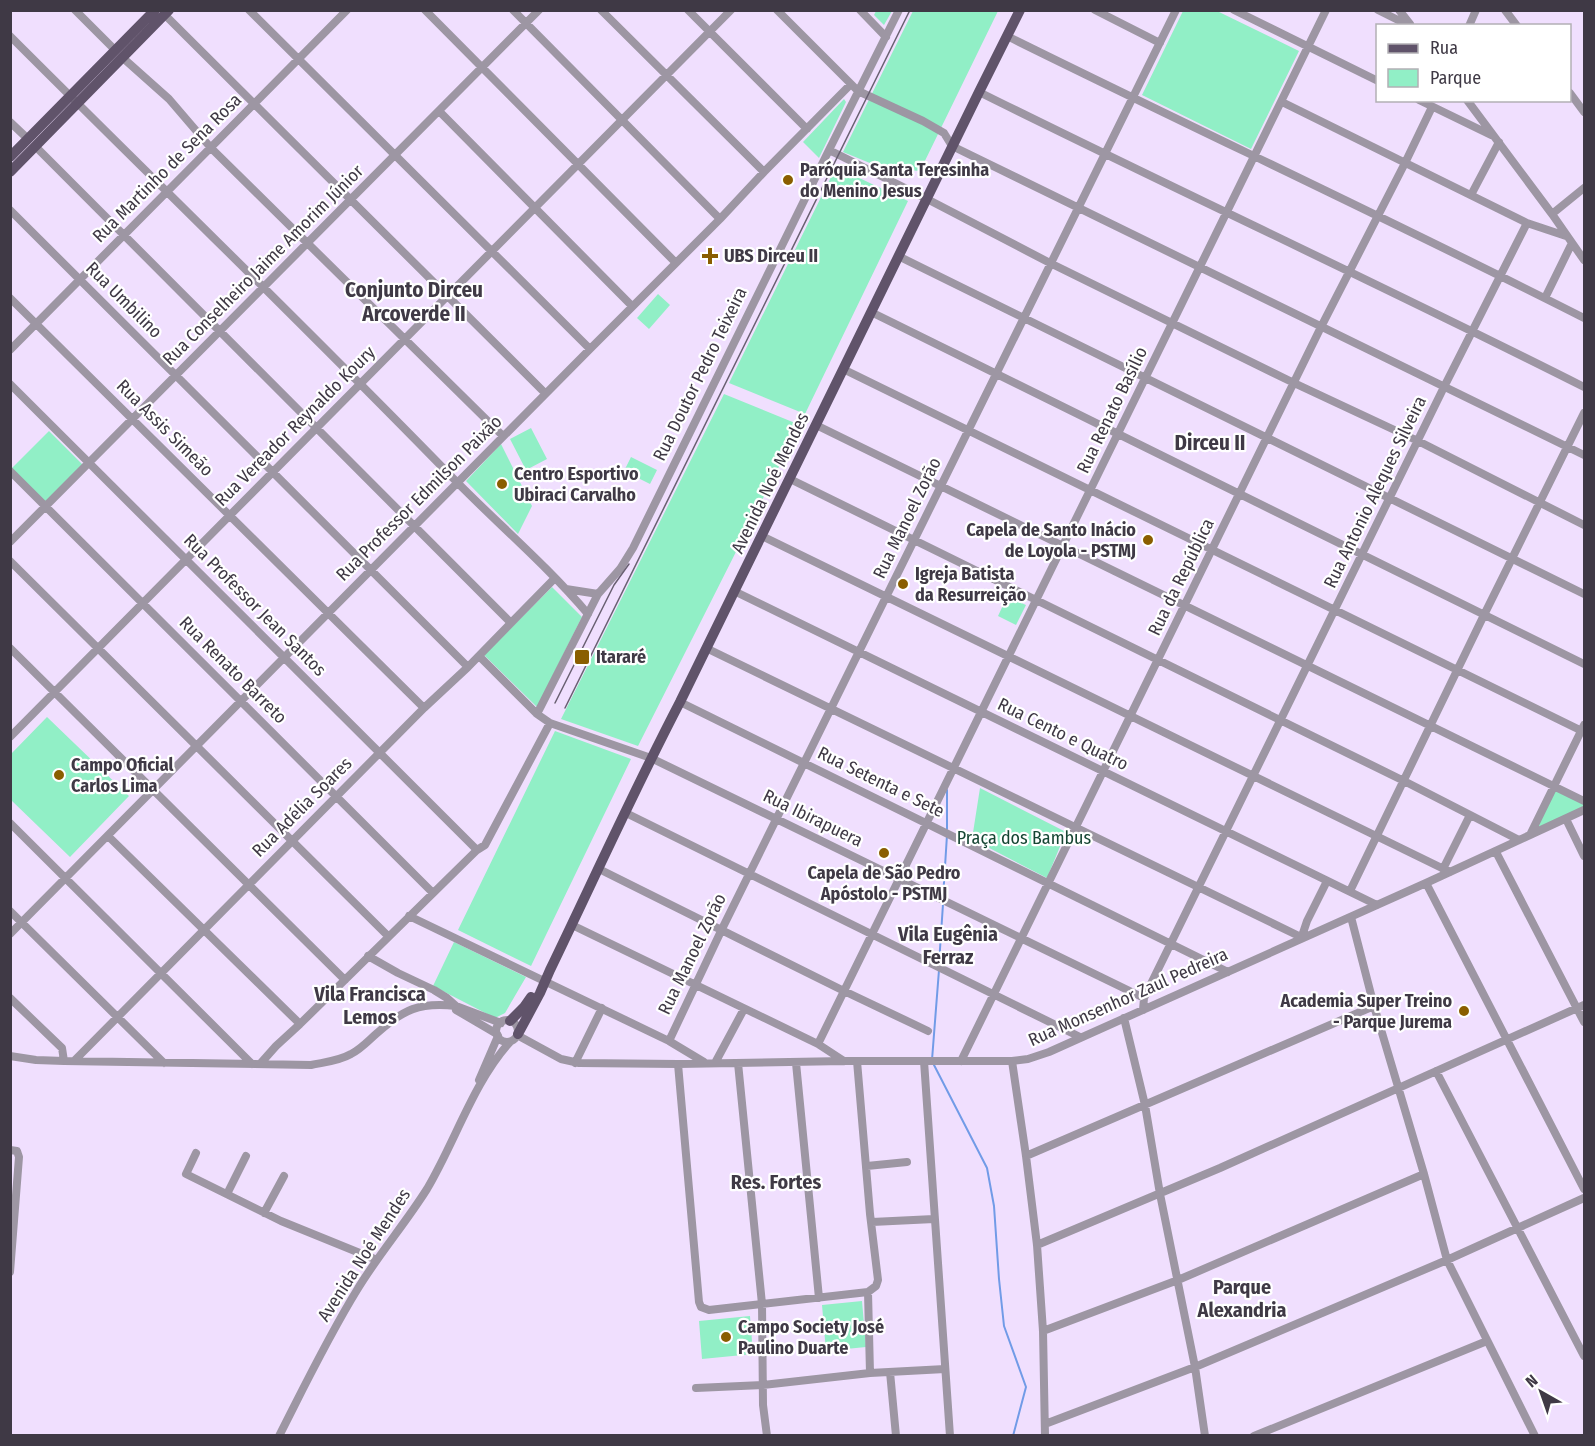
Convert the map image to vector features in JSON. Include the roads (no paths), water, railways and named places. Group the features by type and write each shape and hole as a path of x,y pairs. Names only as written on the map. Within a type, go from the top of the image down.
{"main road":[{"name":"Avenida Noé Mendes","path":"515,1037 1020,10"},
{"path":"10,172 32,143 163,12"},
{"path":"10,157 32,143"},
{"name":"Avenida Noé Mendes","path":"506,1022 524,1007 546,976"}],"street":[{"path":"75,10 169,99 211,148 503,436"},
{"path":"249,10 590,348"},
{"path":"425,10 676,262"},
{"path":"513,10 720,219"},
{"name":"Rua Conselheiro Jaime Amorim Júnior","path":"10,542 539,10"},
{"path":"601,10 764,172"},
{"path":"688,10 807,129"},
{"name":"Rua Vereador Reynaldo Koury","path":"11,737 731,10"},
{"path":"777,10 858,91 944,133 952,146 1584,456"},
{"path":"860,10 885,37"},
{"name":"Rua Doutor Pedro Teixeira","path":"537,714 598,594 620,569 633,548 899,10"},
{"path":"1095,10 1160,43"},
{"name":"Rua Manoel Zorão","path":"669,1041 722,929 1176,10"},
{"path":"1234,10 1376,80"},
{"name":"Rua Renato Basílio","path":"819,1044 1326,10"},
{"path":"1378,10 1407,24"},
{"path":"1399,10 1410,24"},
{"path":"1470,24 1476,10"},
{"path":"1506,10 1516,24"},
{"path":"163,12 545,393"},
{"name":"Rua Martinho de Sena Rosa","path":"10,350 298,60 342,12"},
{"path":"10,36 168,191 566,589 588,614"},
{"path":"1007,36 1584,318"},
{"name":"Rua Professor Edmilson Paixão","path":"10,934 720,219 851,84"},
{"path":"979,92 1584,387"},
{"path":"1571,96 1584,112"},
{"path":"1282,102 1527,223 1569,239"},
{"path":"1423,102 1497,140"},
{"path":"1468,102 1584,260"},
{"name":"Rua da República","path":"961,1061 1432,107"},
{"path":"439,111 632,306"},
{"path":"10,122 511,623"},
{"path":"1471,195 1497,140"},
{"path":"829,150 1050,263 1418,441 1584,525"},
{"path":"1552,214 1584,188"},
{"name":"Rua Umbilino","path":"10,210 468,667"},
{"name":"Rua Antonio Aleques Silveira","path":"1144,998 1527,223"},
{"path":"1545,298 1569,239"},
{"path":"898,256 1584,594"},
{"name":"Rua Assis Simeão","path":"10,298 424,708"},
{"path":"871,312 1584,664"},
{"path":"843,369 1458,670 1584,729 1530,835"},
{"name":"Rua Professor Jean Santos","path":"10,384 477,850"},
{"path":"1350,891 1584,413"},
{"path":"816,425 1584,801"},
{"name":"Rua Renato Barreto","path":"10,471 433,892"},
{"path":"790,479 1404,781 1519,840"},
{"path":"762,536 1447,871 1470,815"},
{"path":"10,561 388,936"},
{"name":"Rua Adélia Soares","path":"74,1061 555,579"},
{"path":"566,589 598,594"},
{"name":"Rua Cento e Quatro","path":"734,591 1377,905"},
{"path":"10,648 345,980"},
{"path":"706,648 1301,938 1327,880"},
{"name":"Rua Ibirapuera","path":"479,656 537,714 550,723 651,758 1144,998"},
{"name":"Rua Setenta e Sete","path":"680,702 1228,972"},
{"path":"256,1064 300,1024 433,892 485,845 550,723"},
{"name":"Rua Monsenhor Zaul Pedreira","path":"515,1037 561,1059 575,1063 1012,1061 1037,1057 1426,883 1447,871 1496,852 1584,810"},
{"path":"626,813 1080,1037"},
{"path":"1566,819 1584,856"},
{"path":"10,823 256,1064"},
{"path":"108,836 300,1024"},
{"path":"1496,852 1581,1007 1584,1023"},
{"path":"599,869 928,1031"},
{"path":"1426,883 1584,1189"},
{"path":"10,911 164,1063"},
{"path":"409,916 546,976 602,1008 669,1041 705,1063"},
{"path":"1351,917 1374,1006 1447,1260 1535,1436"},
{"path":"572,925 819,1044 844,1061"},
{"path":"10,1056 64,1061 311,1065 337,1060 357,1050 405,1011 429,1005 454,1007 516,1025 515,1037 503,1041 454,1007 447,998 368,956"},
{"path":"10,998 62,1048 64,1061"},
{"path":"1143,1010 1144,998"},
{"path":"1026,1156 1374,1006"},
{"path":"1037,1245 1161,1194 1581,1007"},
{"path":"575,1063 602,1008"},
{"path":"716,1063 744,1009"},
{"path":"1124,1018 1145,1105 1195,1367 1205,1436"},
{"path":"497,1035 497,1029 506,1022"},
{"name":"Avenida Noé Mendes","path":"476,1093 479,1078 497,1035"},
{"name":"Avenida Noé Mendes","path":"279,1436 357,1290 426,1190 476,1093 498,1056 515,1037"},
{"path":"678,1064 699,1302 701,1307 709,1310 868,1292 876,1286 878,1280 857,1061"},
{"path":"930,1061 934,1220 950,1436"},
{"path":"1012,1061 1037,1245 1043,1331 1046,1436"},
{"path":"796,1062 819,1299"},
{"path":"738,1063 762,1304 763,1406 767,1436"},
{"path":"1436,1071 1584,1356"},
{"path":"10,1272 19,1157 18,1152 12,1150"},
{"path":"196,1153 186,1174 264,1213 377,1260"},
{"path":"227,1194 246,1156"},
{"path":"867,1166 907,1162"},
{"path":"1043,1331 1178,1280 1424,1174"},
{"path":"264,1213 284,1176"},
{"path":"1045,1424 1195,1367 1519,1229 1584,1198"},
{"path":"872,1222 934,1220"},
{"path":"868,1292 870,1373"},
{"path":"1254,1436 1487,1341"},
{"path":"696,1388 763,1385 870,1373 945,1369"},
{"path":"890,1372 896,1436"}],"waterway":[{"path":"947,790 947,829"},
{"path":"943,898 947,835"},
{"path":"939,964 943,904"},
{"path":"932,1060 939,970"},
{"path":"934,1065 987,1168 994,1206 1004,1326 1026,1387 1013,1436"}],"tram line":[{"path":"565,708 910,10"},
{"path":"555,703 614,585 629,564"}],"place":[{"name":"Paróquia Santa Teresinha do Menino Jesus","path":"788,180"},
{"name":"UBS Dirceu II","path":"710,256"},
{"name":"Centro Esportivo Ubiraci Carvalho","path":"502,484"},
{"name":"Capela de Santo Inácio de Loyola - PSTMJ","path":"1148,540"},
{"name":"Igreja Batista da Resurreição","path":"903,584"},
{"name":"Itararé","path":"582,657"},
{"name":"Campo Oficial Carlos Lima","path":"59,775"},
{"name":"Capela de São Pedro Apóstolo - PSTMJ","path":"884,853"},
{"name":"Academia Super Treino - Parque Jurema","path":"1464,1011"},
{"name":"Campo Society José Paulino Duarte","path":"726,1337"}],"district":[{"name":"Conjunto Dirceu Arcoverde II","path":"414,302"},
{"name":"Dirceu II","path":"1210,443"},
{"name":"Vila Eugênia Ferraz","path":"948,946"},
{"name":"Vila Francisca Lemos","path":"370,1006"},
{"name":"Res. Fortes","path":"776,1182"},
{"name":"Parque Alexandria","path":"1242,1298"}],"park label":[{"name":"Praça dos Bambus","path":"1024,838"}]}
